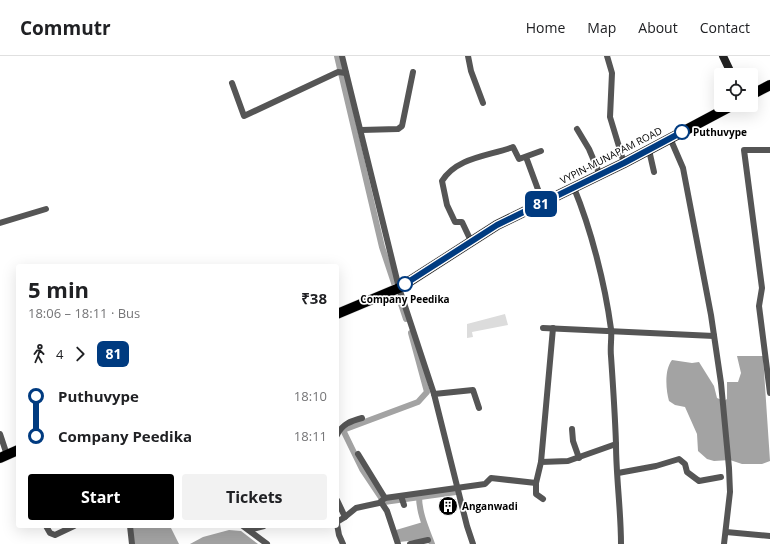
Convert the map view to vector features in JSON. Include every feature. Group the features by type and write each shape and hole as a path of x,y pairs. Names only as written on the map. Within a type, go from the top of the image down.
{"main road":[{"path":"723,56 729,68"},
{"path":"758,92 770,85"},
{"name":"VYPIN-MUNAPAM ROAD","path":"339,313 395,289 497,225 624,163 720,112"},
{"path":"3,457 16,451"}],"street":[{"path":"342,56 361,130 395,289 434,394 467,526 473,544"},
{"path":"468,56 471,71 483,103"},
{"path":"607,56 612,73 610,117 624,163"},
{"path":"232,83 244,116 338,72 346,73"},
{"path":"361,130 398,129 402,126 413,72"},
{"path":"577,129 589,150 600,175"},
{"path":"670,138 683,168 714,336 730,468 730,492 724,544"},
{"path":"471,241 462,222 455,222 447,205 442,181 448,172 476,157 513,147 519,159 541,151"},
{"path":"649,150 654,172"},
{"path":"770,150 744,150 762,288 759,306 767,350 770,393"},
{"path":"526,157 543,203"},
{"path":"574,188 582,207 611,330 610,346 616,423 621,544"},
{"path":"0,223 46,209"},
{"path":"543,328 714,336"},
{"path":"542,499 536,494 536,483 541,462 553,328"},
{"path":"434,394 473,390 479,408"},
{"path":"339,431 347,424 362,418"},
{"path":"572,429 573,441 580,458"},
{"path":"0,434 3,457"},
{"path":"541,462 568,462 616,444"},
{"path":"358,454 383,500 398,544"},
{"path":"618,473 656,466 679,459 685,464 687,472 698,481 720,477"},
{"path":"339,522 356,508 401,496 485,484 489,479 494,478 536,483"},
{"path":"401,496 404,506"},
{"path":"339,504 345,517"},
{"path":"47,528 50,533 55,535 70,528"},
{"path":"130,528 132,544"},
{"path":"246,528 267,544"},
{"path":"249,530 256,528"},
{"path":"338,528 343,544"},
{"path":"726,532 770,536"},
{"path":"410,544 428,540"}],"shaded area":[{"path":"505,314 508,325 472,332 473,337 467,338 467,324"},
{"path":"737,356 763,356 770,461 762,464 742,464 730,460 714,461 707,459 698,451 697,434 685,407 675,405 669,401 667,374 669,364 672,360 692,363 699,362 714,386 717,398 724,401 727,399 727,382 738,382 741,373"},
{"path":"423,522 428,539 399,542 396,530"},
{"path":"132,528 171,528 179,544 132,544"},
{"path":"229,530 241,531 258,544 190,544 203,537"}],"waterway":[{"path":"337,56 382,247 406,319"},
{"path":"411,333 427,392 418,402 343,430 362,469 384,502 456,492"},
{"path":"419,496 425,526 432,544"}],"bus line":[{"name":"81","path":"405,284 497,225 624,163 682,132"}],"place":[{"name":"Puthuvype","path":"682,132"},
{"name":"Company Peedika","path":"405,284"},
{"name":"Anganwadi","path":"448,506"}]}
